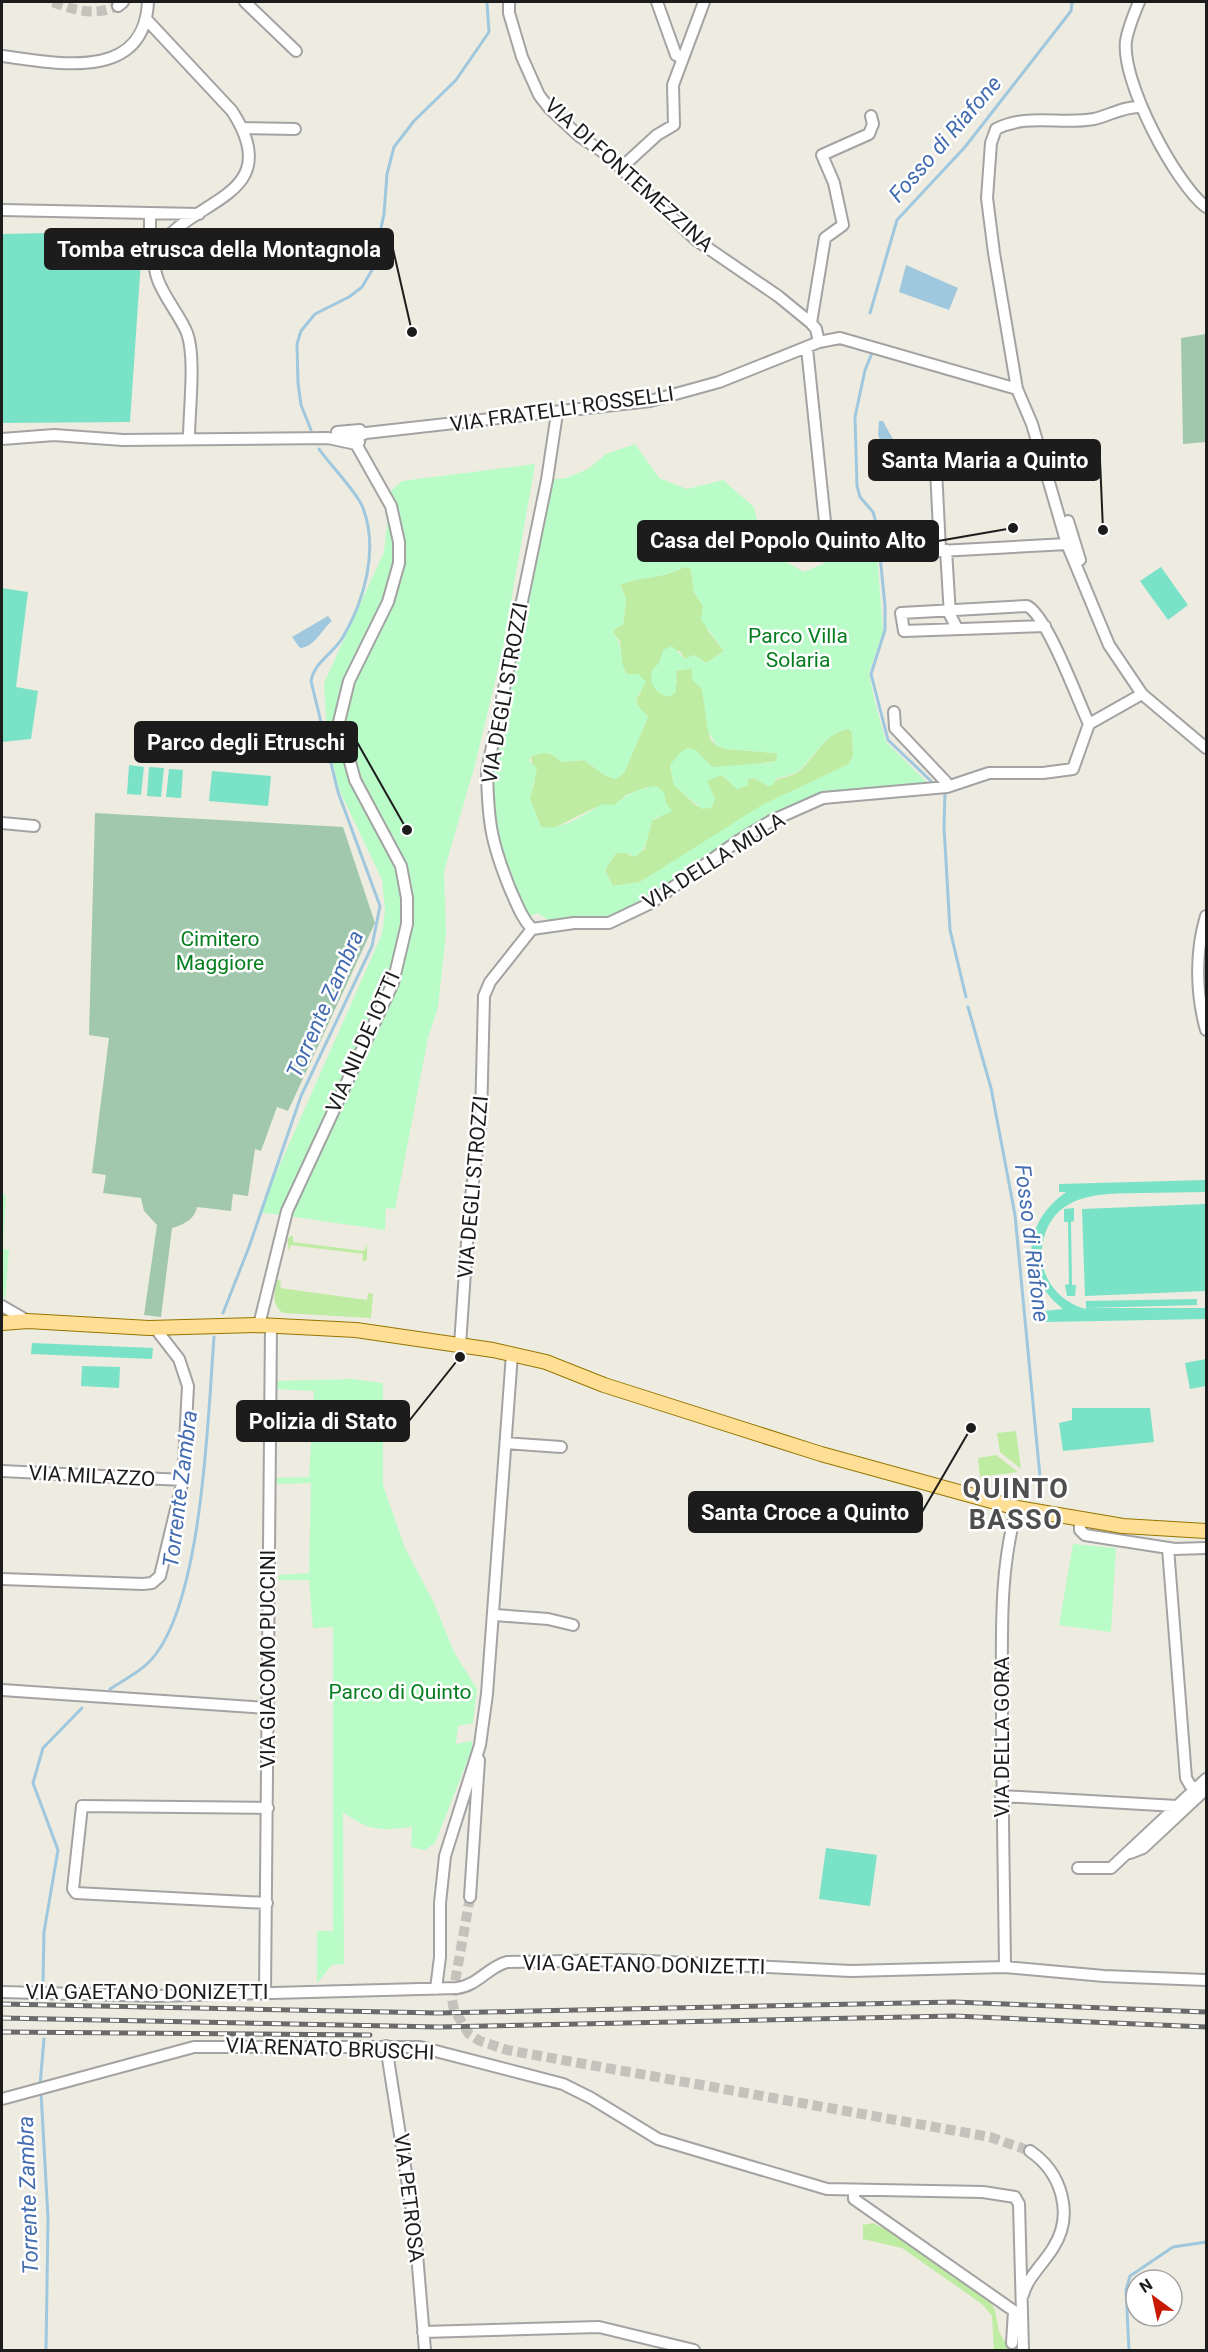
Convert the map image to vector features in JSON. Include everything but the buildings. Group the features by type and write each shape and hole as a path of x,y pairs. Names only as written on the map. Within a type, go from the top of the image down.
{"main road":[{"path":"2,1315 28,1321"},
{"path":"2,1323 28,1321 155,1328 265,1325 356,1330 460,1345 546,1362 615,1389 821,1454 1017,1508 1123,1526 1206,1531"}],"street":[{"path":"2,56 84,64 100,62 127,48 136,40 147,20 148,2"},
{"path":"245,2 296,51"},
{"name":"VIA DI FONTEMEZZINA","path":"509,2 509,13 522,57 539,95 579,136 606,154 696,240 761,283 811,323 816,329 819,342"},
{"path":"657,2 675,56 682,58"},
{"path":"621,168 657,135 674,125 674,85 704,2"},
{"path":"1138,2 1126,42 1140,107 1178,171 1206,207"},
{"path":"147,20 232,111 242,128 248,151 243,175 234,190 168,238 155,261 158,279 186,331 191,348 189,438"},
{"path":"1140,107 1085,120 1031,120 1008,123 996,129 991,143 987,198 1017,389 1050,482 1067,544 1109,645 1142,694 1206,748"},
{"path":"811,323 825,238 843,225 834,183 822,155 869,134 873,124 871,116"},
{"path":"242,128 295,129"},
{"path":"2,210 200,214"},
{"path":"150,214 150,249 157,254"},
{"name":"VIA FRATELLI ROSSELLI","path":"356,444 377,433 650,401 719,382 819,342 847,338 921,363 1017,389"},
{"path":"807,348 825,522 818,555 885,554 1067,544"},
{"name":"VIA DEGLI STROZZI","path":"460,1345 470,1213 481,1119 484,996 490,982 532,929 522,919 492,844 487,808 487,771 547,480 557,413"},
{"path":"2,439 54,435 123,440 337,438 356,444"},
{"name":"VIA NILDE IOTTI","path":"265,1325 280,1229 299,1182 393,983 407,924 407,898 401,866 355,780 339,722 349,681 388,602 396,579 399,542 395,521 385,493 356,444"},
{"path":"935,469 951,618 957,628"},
{"path":"1050,482 1053,481 1056,486 1095,599 1096,604 1093,607"},
{"path":"1045,626 904,631 902,613 1027,606 1034,610 1045,626 1089,724 1142,694"},
{"path":"894,712 895,728 946,782 947,787"},
{"name":"VIA DELLA MULA","path":"532,929 574,923 609,923 651,903 738,841 771,821 823,798 947,787 989,773 1042,773 1073,769 1089,724"},
{"path":"2,823 34,826"},
{"path":"1206,916 1201,943 1198,984 1206,1030"},
{"path":"2,1306 28,1321"},
{"name":"VIA GIACOMO PUCCINI","path":"265,1325 268,1808 266,1993"},
{"path":"2,1579 143,1584 152,1582 162,1570 183,1480 188,1378 179,1359 155,1328"},
{"path":"470,1896 480,1744 495,1615 512,1354"},
{"path":"506,1443 561,1447"},
{"name":"VIA MILAZZO","path":"2,1472 183,1480"},
{"name":"VIA DELLA GORA","path":"1005,1967 1001,1796 1003,1601 1012,1526 1017,1508"},
{"path":"1080,1519 1080,1530 1085,1535 1168,1548 1206,1548"},
{"path":"1168,1548 1185,1770 1201,1789"},
{"path":"495,1615 548,1619 573,1625"},
{"path":"2,1690 266,1708"},
{"path":"436,1989 440,1961 440,1903 445,1856 480,1744"},
{"path":"1127,1855 1143,1848 1201,1789 1206,1779"},
{"path":"1078,1868 1111,1868 1178,1806 1201,1789"},
{"path":"1001,1796 1178,1806"},
{"path":"267,1904 73,1891 80,1807 268,1808"},
{"name":"VIA GAETANO DONIZETTI","path":"2,1992 156,1996 436,1989 466,1987 507,1962 668,1961 850,1971 1005,1967 1104,1976 1206,1980"},
{"name":"VIA PETROSA","path":"386,2046 409,2180 425,2350"},
{"name":"VIA RENATO BRUSCHI","path":"2,2099 194,2047 420,2047 563,2084 591,2098 658,2139 817,2187 854,2191 983,2192 1015,2197 1019,2204 1022,2299"},
{"path":"1023,2350 1022,2299 1026,2286 1054,2247 1061,2228 1063,2211 1062,2192 1054,2174 1041,2159 1030,2151"},
{"path":"854,2191 854,2199 882,2220 1014,2311 1012,2343"},
{"path":"423,2332 599,2327 694,2350"}],"green space":[{"path":"143,231 130,422 2,423 2,234"},
{"path":"1206,334 1206,442 1183,444 1181,338"},
{"name":"Parco Villa Solaria","path":"635,444 659,478 687,489 723,480 754,507 764,549 804,572 823,564 825,557 877,555 883,631 869,673 874,698 886,742 931,786 820,792 735,836 693,872 649,901 606,920 554,924 538,913 522,919 501,871 487,771 547,480 566,478 588,469 606,454","holes":["684,567 691,569 694,592 703,606 701,620 724,651 706,663 694,655 685,659 672,646 663,650 659,663 652,670 652,684 660,693 669,697 676,692 676,671 692,668 692,680 702,689 708,731 717,746 726,749 775,753 778,756 776,761 767,763 712,767 696,750 688,748 681,752 670,765 674,785 702,809 711,808 715,799 707,781 722,775 737,789 748,785 748,779 754,778 768,786 773,785 776,779 798,771 827,740 841,731 849,729 852,732 853,756 849,764 762,805 640,882 613,886 605,870 616,853 627,853 634,857 638,855 646,842 652,820 672,811 666,803 664,792 656,786 645,788 614,805 603,804 565,824 549,828 541,827 530,799 537,768 529,761 531,757 547,753 561,762 584,760 606,776 616,779 624,773 648,717 637,705 636,699 646,682 638,674 627,674 619,643 613,633 616,628 623,625 626,599 620,585 669,574"]},
{"path":"535,464 503,648 475,765 444,871 446,933 438,1007 428,1038 395,1209 386,1208 385,1230 259,1212 382,934 385,910 382,880 339,789 327,738 324,683 384,552 391,491 402,481"},
{"path":"684,567 691,568 694,592 703,606 708,631 724,651 706,663 694,655 685,659 680,651 663,650 677,684 676,671 692,668 702,689 710,739 717,746 726,749 775,753 778,756 776,761 733,767 712,767 708,762 670,765 674,785 697,806 711,808 715,799 706,780 721,775 738,789 748,785 748,779 754,778 768,786 776,780 798,772 827,740 840,731 849,729 852,732 853,756 849,764 793,791 640,882 613,886 605,870 616,853 627,853 630,856 644,850 652,820 660,818 647,787 626,795 615,805 594,808 552,829 541,827 530,799 535,779 531,757 547,753 561,762 584,760 606,776 616,779 624,773 648,717 637,705 636,699 641,692 622,667 620,641 613,633 616,628 623,625 626,599 620,584 669,574"},
{"path":"1161,567 1188,605 1168,620 1140,581"},
{"path":"2,588 28,592 16,687 38,691 31,739 2,742"},
{"path":"129,765 144,767 141,795 127,794"},
{"path":"149,767 164,768 161,797 147,796"},
{"path":"169,769 183,770 181,798 166,797"},
{"path":"212,771 271,776 268,806 209,801"},
{"name":"Cimitero Maggiore","path":"95,813 343,827 375,923 288,1111 277,1107 261,1151 255,1149 248,1196 233,1194 231,1211 197,1207 194,1215 188,1221 172,1228 161,1317 144,1315 157,1225 144,1211 141,1198 103,1193 106,1175 92,1173 109,1038 89,1035"},
{"path":"1206,1180 1206,1192 1099,1195 1073,1202 1061,1210 1052,1220 1045,1234 1042,1252 1044,1270 1050,1283 1060,1295 1079,1307 1206,1308 1206,1319 1045,1322 1044,1311 1063,1309 1049,1296 1039,1281 1033,1265 1032,1250 1034,1234 1040,1219 1066,1192 1059,1192 1059,1184"},
{"path":"2,1192 6,1196 3,1249 9,1250 5,1300 2,1293"},
{"path":"1206,1204 1206,1291 1085,1296 1082,1209"},
{"path":"1074,1208 1074,1221 1071,1222 1072,1285 1076,1285 1075,1296 1067,1296 1065,1285 1069,1284 1068,1222 1064,1222 1064,1209"},
{"path":"293,1236 293,1242 364,1251 367,1244 367,1260 362,1261 363,1254 291,1245 289,1251 287,1239"},
{"path":"277,1280 281,1281 280,1288 367,1300 368,1293 373,1294 371,1318 283,1313 275,1302"},
{"path":"1197,1299 1197,1305 1086,1308 1086,1301"},
{"path":"32,1343 153,1348 152,1359 31,1354"},
{"path":"1206,1359 1206,1386 1190,1389 1185,1363"},
{"path":"82,1366 120,1367 119,1388 81,1386"},
{"name":"Parco di Quinto","path":"352,1379 383,1383 383,1485 405,1548 434,1603 454,1652 477,1689 473,1723 458,1726 456,1744 472,1741 472,1749 435,1843 425,1850 411,1847 412,1827 375,1828 360,1823 343,1812 344,1964 332,1965 317,1983 317,1931 333,1931 333,1627 313,1628 309,1580 278,1580 279,1575 309,1573 311,1483 274,1484 275,1478 309,1477 314,1391 275,1389 276,1381"},
{"path":"1072,1408 1150,1408 1154,1442 1063,1451 1059,1423 1072,1420"},
{"path":"1016,1431 1021,1469 1000,1452 997,1433"},
{"path":"996,1455 1018,1472 980,1477 978,1458"},
{"path":"1073,1544 1116,1548 1111,1632 1059,1625"},
{"path":"826,1848 877,1855 870,1906 819,1899"},
{"path":"873,2223 900,2237 989,2300 995,2310 999,2332 1010,2350 994,2350 992,2316 982,2304 902,2248 863,2239 863,2225"}],"water":[{"path":"906,265 958,288 949,310 899,292"},
{"path":"879,421 883,421 902,456 906,472 894,473 878,435"},
{"path":"328,616 332,621 310,645 300,648 292,637"}],"waterway":[{"name":"Torrente Zambra","path":"311,430 301,405 298,383 297,344 301,331 315,314 349,297 362,287 372,270 384,214 387,174 394,147 414,121 456,80 489,32 487,2"},
{"name":"Fosso di Riafone","path":"870,313 897,220 965,147 1071,11 1072,2"},
{"name":"Fosso di Riafone","path":"872,353 865,370 855,417 857,486 860,497 873,512 877,526 885,606 885,630 871,674 888,740 931,781"},
{"name":"Torrente Zambra","path":"223,1313 249,1247 301,1096 372,946 380,906 338,792 311,681 316,668 343,637 357,608 367,575 370,541 368,524 356,495 319,449"},
{"name":"Fosso di Riafone","path":"945,791 944,827 950,930 966,997"},
{"name":"Fosso di Riafone","path":"968,1007 991,1088 1015,1215 1041,1487"},
{"name":"Torrente Zambra","path":"110,1689 148,1663 166,1637 181,1601 199,1509 214,1337"},
{"name":"Torrente Zambra","path":"43,1982 44,1932 58,1850 33,1783 43,1748 82,1708"},
{"name":"Torrente Zambra","path":"40,2085 44,2039"},
{"name":"Torrente Zambra","path":"41,2092 48,2218 46,2350"},
{"path":"1129,2350 1126,2290 1130,2276 1173,2247 1206,2242"}],"tunnel":[{"path":"53,2 93,12 118,6"},
{"path":"470,1897 452,1999 454,2010 469,2034 480,2041 507,2050 990,2137 1030,2151"}],"railway":[{"path":"2,2004 438,2013 954,2002 1206,2012"},
{"path":"2,2018 439,2027 954,2016 1206,2027"},
{"path":"2,2032 370,2035"}],"place":[{"name":"Tomba etrusca della Montagnola","path":"412,332"},
{"name":"Casa del Popolo Quinto Alto","path":"1013,528"},
{"name":"Santa Maria a Quinto","path":"1103,530"},
{"name":"Parco degli Etruschi","path":"407,830"},
{"name":"Polizia di Stato","path":"460,1357"},
{"name":"Santa Croce a Quinto","path":"971,1428"}],"district":[{"name":"QUINTO BASSO","path":"1016,1504"}]}
